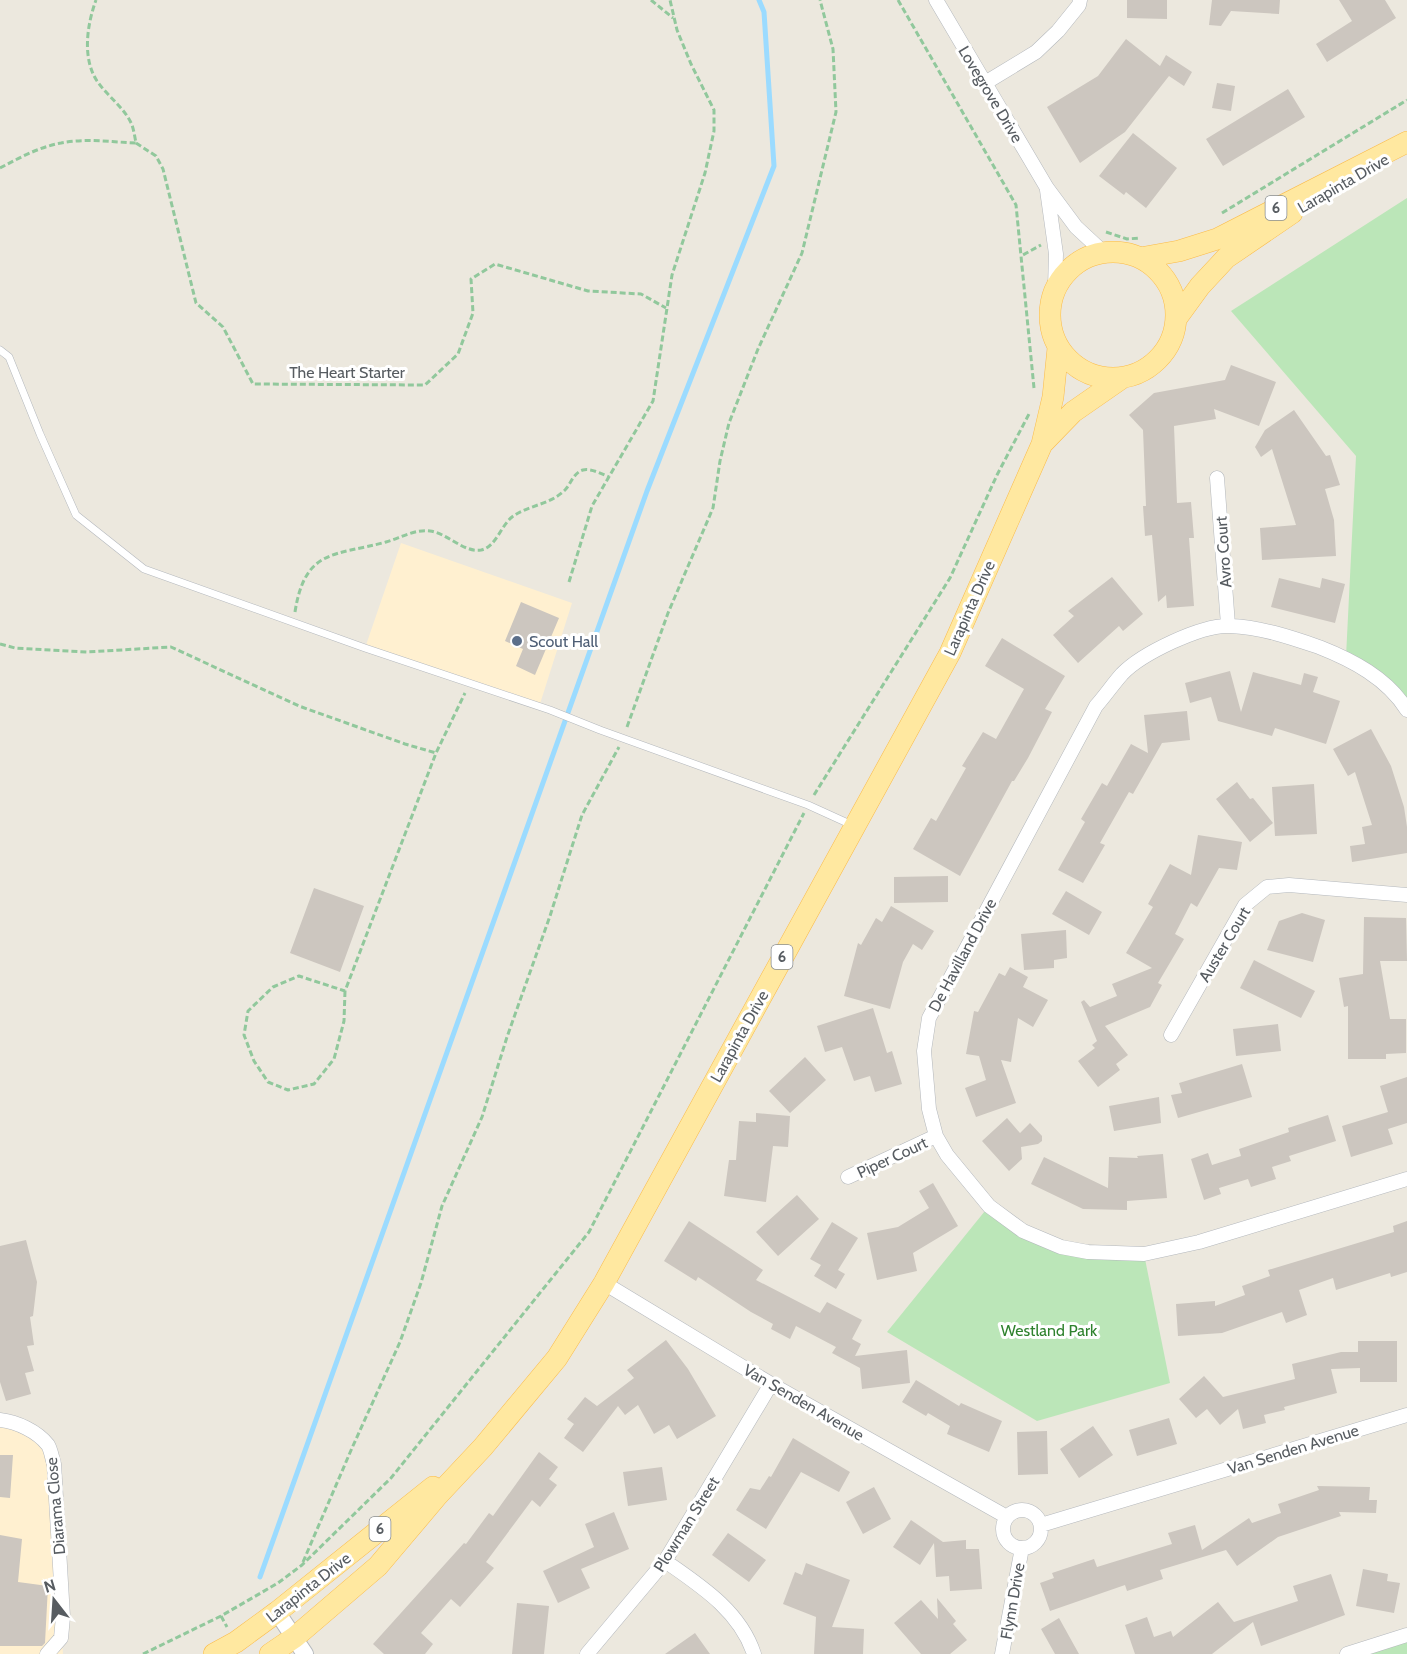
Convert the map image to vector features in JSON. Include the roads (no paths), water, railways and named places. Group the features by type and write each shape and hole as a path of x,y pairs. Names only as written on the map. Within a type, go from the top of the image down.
{"main road":[{"name":"Larapinta Drive","path":"1140,258 1179,251 1217,239 1407,142"},
{"name":"Larapinta Drive","path":"1176,319 1206,279 1238,248 1319,195 1407,147"},
{"name":"6","path":"1104,253 1128,254 1140,258 1155,269 1173,294 1176,319 1170,343 1155,362 1139,372 1122,378 1097,377 1085,373 1065,358 1058,348 1050,324 1049,312 1055,288 1062,277 1075,264 1104,253"},
{"name":"Larapinta Drive","path":"270,1654 300,1646 378,1566 438,1495 483,1447 557,1358 604,1283 950,653 1042,444 1053,398 1058,348"},
{"name":"Larapinta Drive","path":"1042,444 1073,412 1122,378"},
{"name":"Larapinta Drive","path":"214,1654 236,1642 277,1612 483,1447"}],"street":[{"name":"Lovegrove Drive","path":"936,0 1047,188 1076,227 1104,253"},
{"path":"985,83 1036,52 1058,31 1080,0"},
{"name":"Lovegrove Drive","path":"1047,188 1056,254 1055,288"},
{"name":"Avro Court","path":"1218,478 1228,625"},
{"name":"De Havilland Drive","path":"1407,710 1375,676 1346,657 1282,634 1228,625 1184,636 1156,651 1124,673 1096,706 928,1018 924,1051 929,1109 936,1136 947,1155 989,1206 1023,1231 1061,1247 1088,1252 1144,1254 1199,1242 1407,1179"},
{"name":"Auster Court","path":"1171,1035 1245,905 1267,887 1289,885 1407,895"},
{"name":"Piper Court","path":"848,1177 936,1136"},
{"name":"Van Senden Avenue","path":"604,1283 771,1384 1007,1517"},
{"name":"Plowman Street","path":"587,1654 665,1561 771,1384"},
{"name":"Van Senden Avenue","path":"1041,1525 1407,1415"},
{"name":"Diarama Close","path":"0,1420 14,1422 38,1436 50,1447 54,1464 63,1617 61,1638 47,1654"},
{"path":"1017,1510 1032,1512 1038,1517 1041,1525 1040,1536 1036,1542 1022,1548 1014,1546 1004,1532 1007,1517 1017,1510"},
{"name":"Flynn Drive","path":"1002,1654 1022,1548"},
{"path":"665,1561 705,1589 737,1619 751,1643 754,1654"},
{"path":"277,1612 300,1646"},
{"path":"1347,1654 1407,1635"}],"lane":[{"path":"0,350 9,357 76,515 144,569 549,710 808,805 854,826"}],"waterway":[{"path":"260,1577 647,491 774,166 764,12 759,0"}],"place":[{"name":"Scout Hall","path":"517,641"}],"park label":[{"name":"Westland Park","path":"1049,1330"}]}
